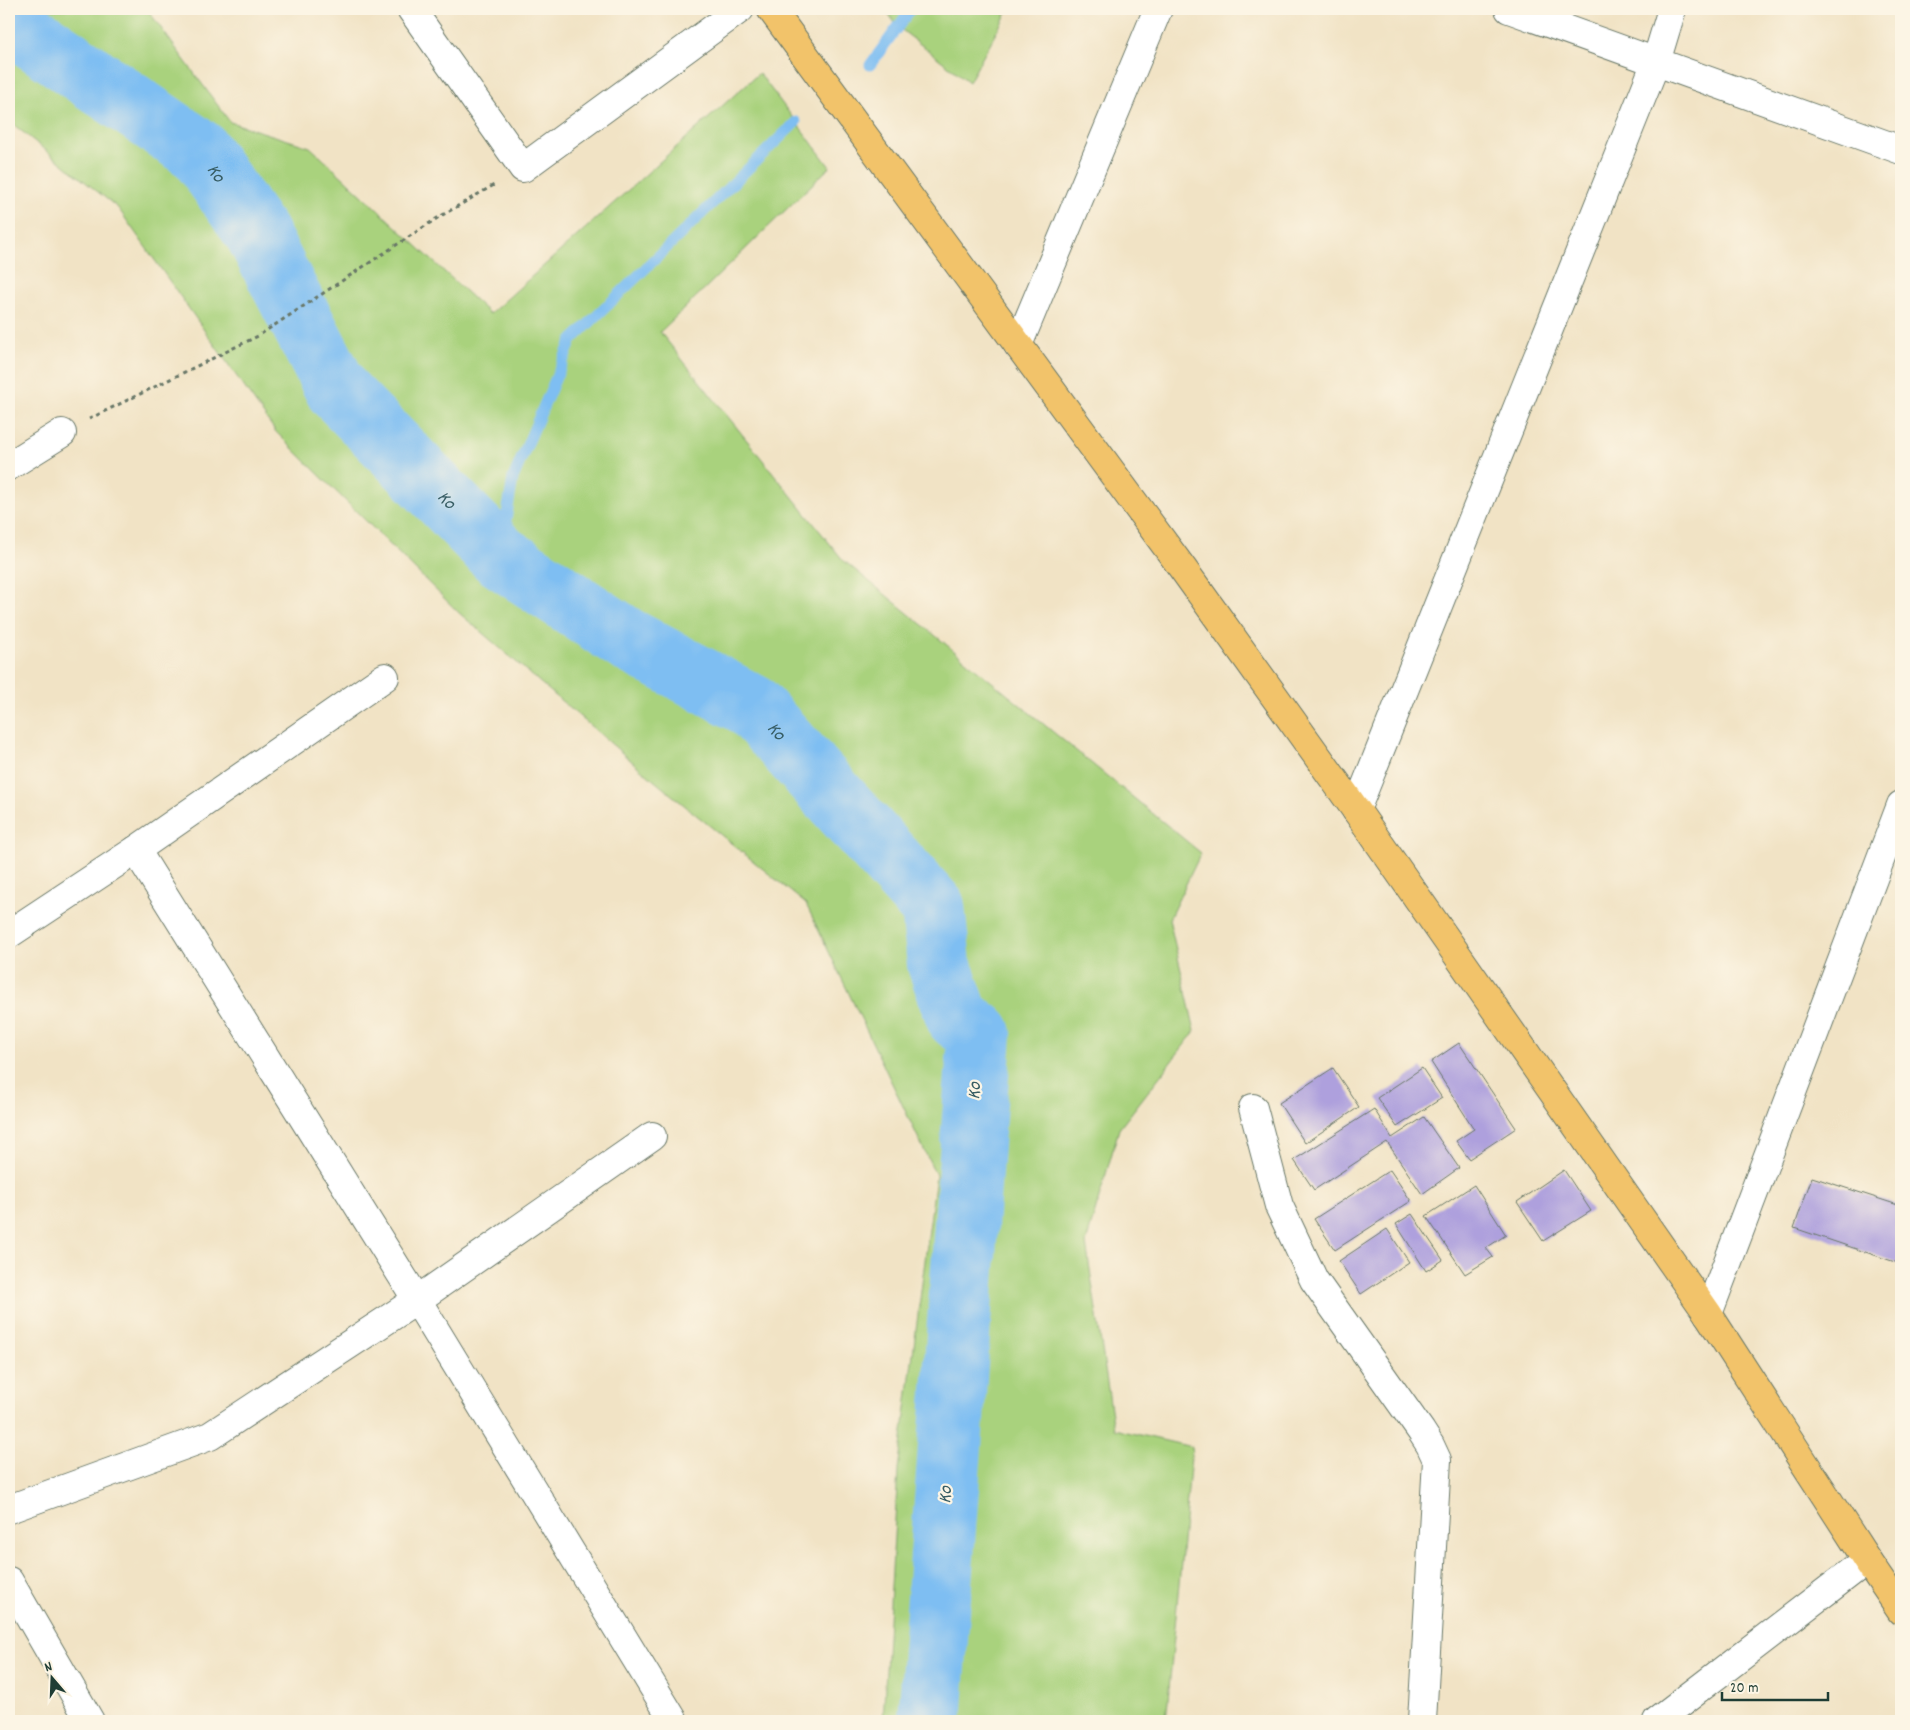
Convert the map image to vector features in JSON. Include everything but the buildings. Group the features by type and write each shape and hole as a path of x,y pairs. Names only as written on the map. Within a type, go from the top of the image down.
{"main road":[{"path":"771,9 1183,570 1356,810 1708,1314 1901,1610"}],"street":[{"path":"411,9 523,168 740,9"},
{"path":"1018,345 1158,9"},
{"path":"1510,9 1901,150"},
{"path":"1356,810 1656,62 1672,9"},
{"path":"9,466 62,432"},
{"path":"9,934 136,850 385,677"},
{"path":"1708,1314 1901,805"},
{"path":"136,850 417,1300 674,1721"},
{"path":"1252,1108 1279,1206 1314,1280 1421,1431 1437,1460 1422,1721"},
{"path":"9,1509 210,1436 417,1300 652,1136"},
{"path":"1656,1721 1867,1560"},
{"path":"9,1581 90,1721"}],"path":[{"path":"62,432 258,336 439,217 523,168"}],"green space":[{"path":"9,9 147,9 230,122 310,147 490,314 759,73 830,167 660,332 843,560 1201,853 1169,919 1195,1031 1119,1129 1086,1243 1114,1429 1192,1447 1166,1721 883,1721 898,1470 936,1175 806,904 657,783 458,612 276,432 118,208 9,121"},
{"path":"885,9 1009,9 969,82 898,27"}],"waterway":[{"path":"870,65 911,9"},
{"name":"Ko","path":"9,21 199,151 257,234 337,390 500,556 626,639 752,706 933,907 939,964 958,1018 980,1034 930,1721"},
{"path":"500,556 513,478 572,340 796,122"}]}
